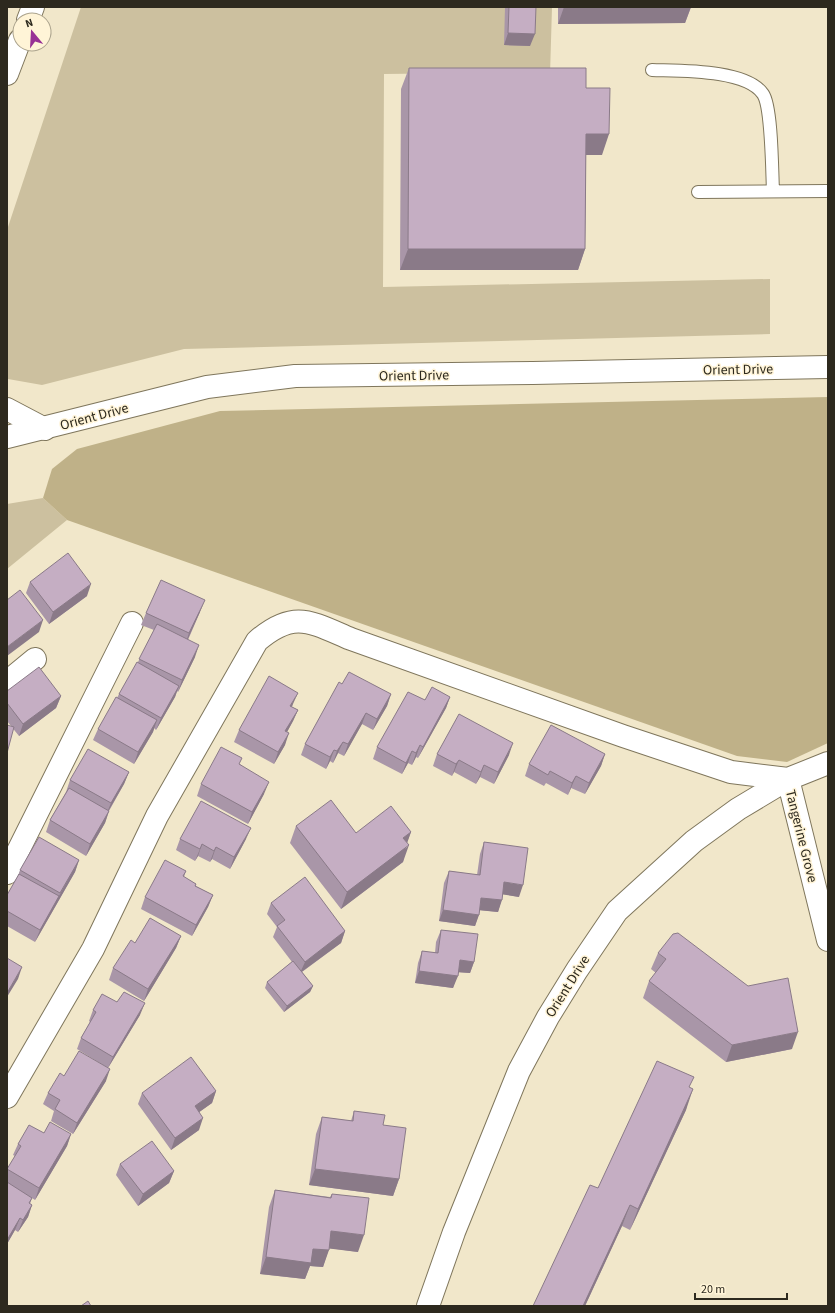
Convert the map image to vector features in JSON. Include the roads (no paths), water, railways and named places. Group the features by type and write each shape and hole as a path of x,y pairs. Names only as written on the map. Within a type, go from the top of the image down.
{"street":[{"path":"7,74 15,52"},
{"name":"Orient Drive","path":"7,437 45,429 207,387 295,376 533,373 828,366"},
{"path":"7,409 45,429"},
{"path":"7,1097 93,949 158,816 257,641 271,629 284,623 298,621 313,623 351,639 623,736 731,772 788,779"},
{"path":"7,873 132,622"},
{"path":"7,682 35,658"},
{"name":"Orient Drive","path":"428,1306 454,1232 519,1071 568,983 617,911 694,841 738,809 788,779 828,763"},
{"name":"Tangerine Grove","path":"788,779 828,940"}],"lane":[{"path":"652,70 711,73 739,79 753,85 764,94 770,131 773,191"},
{"path":"698,192 828,191"}]}
